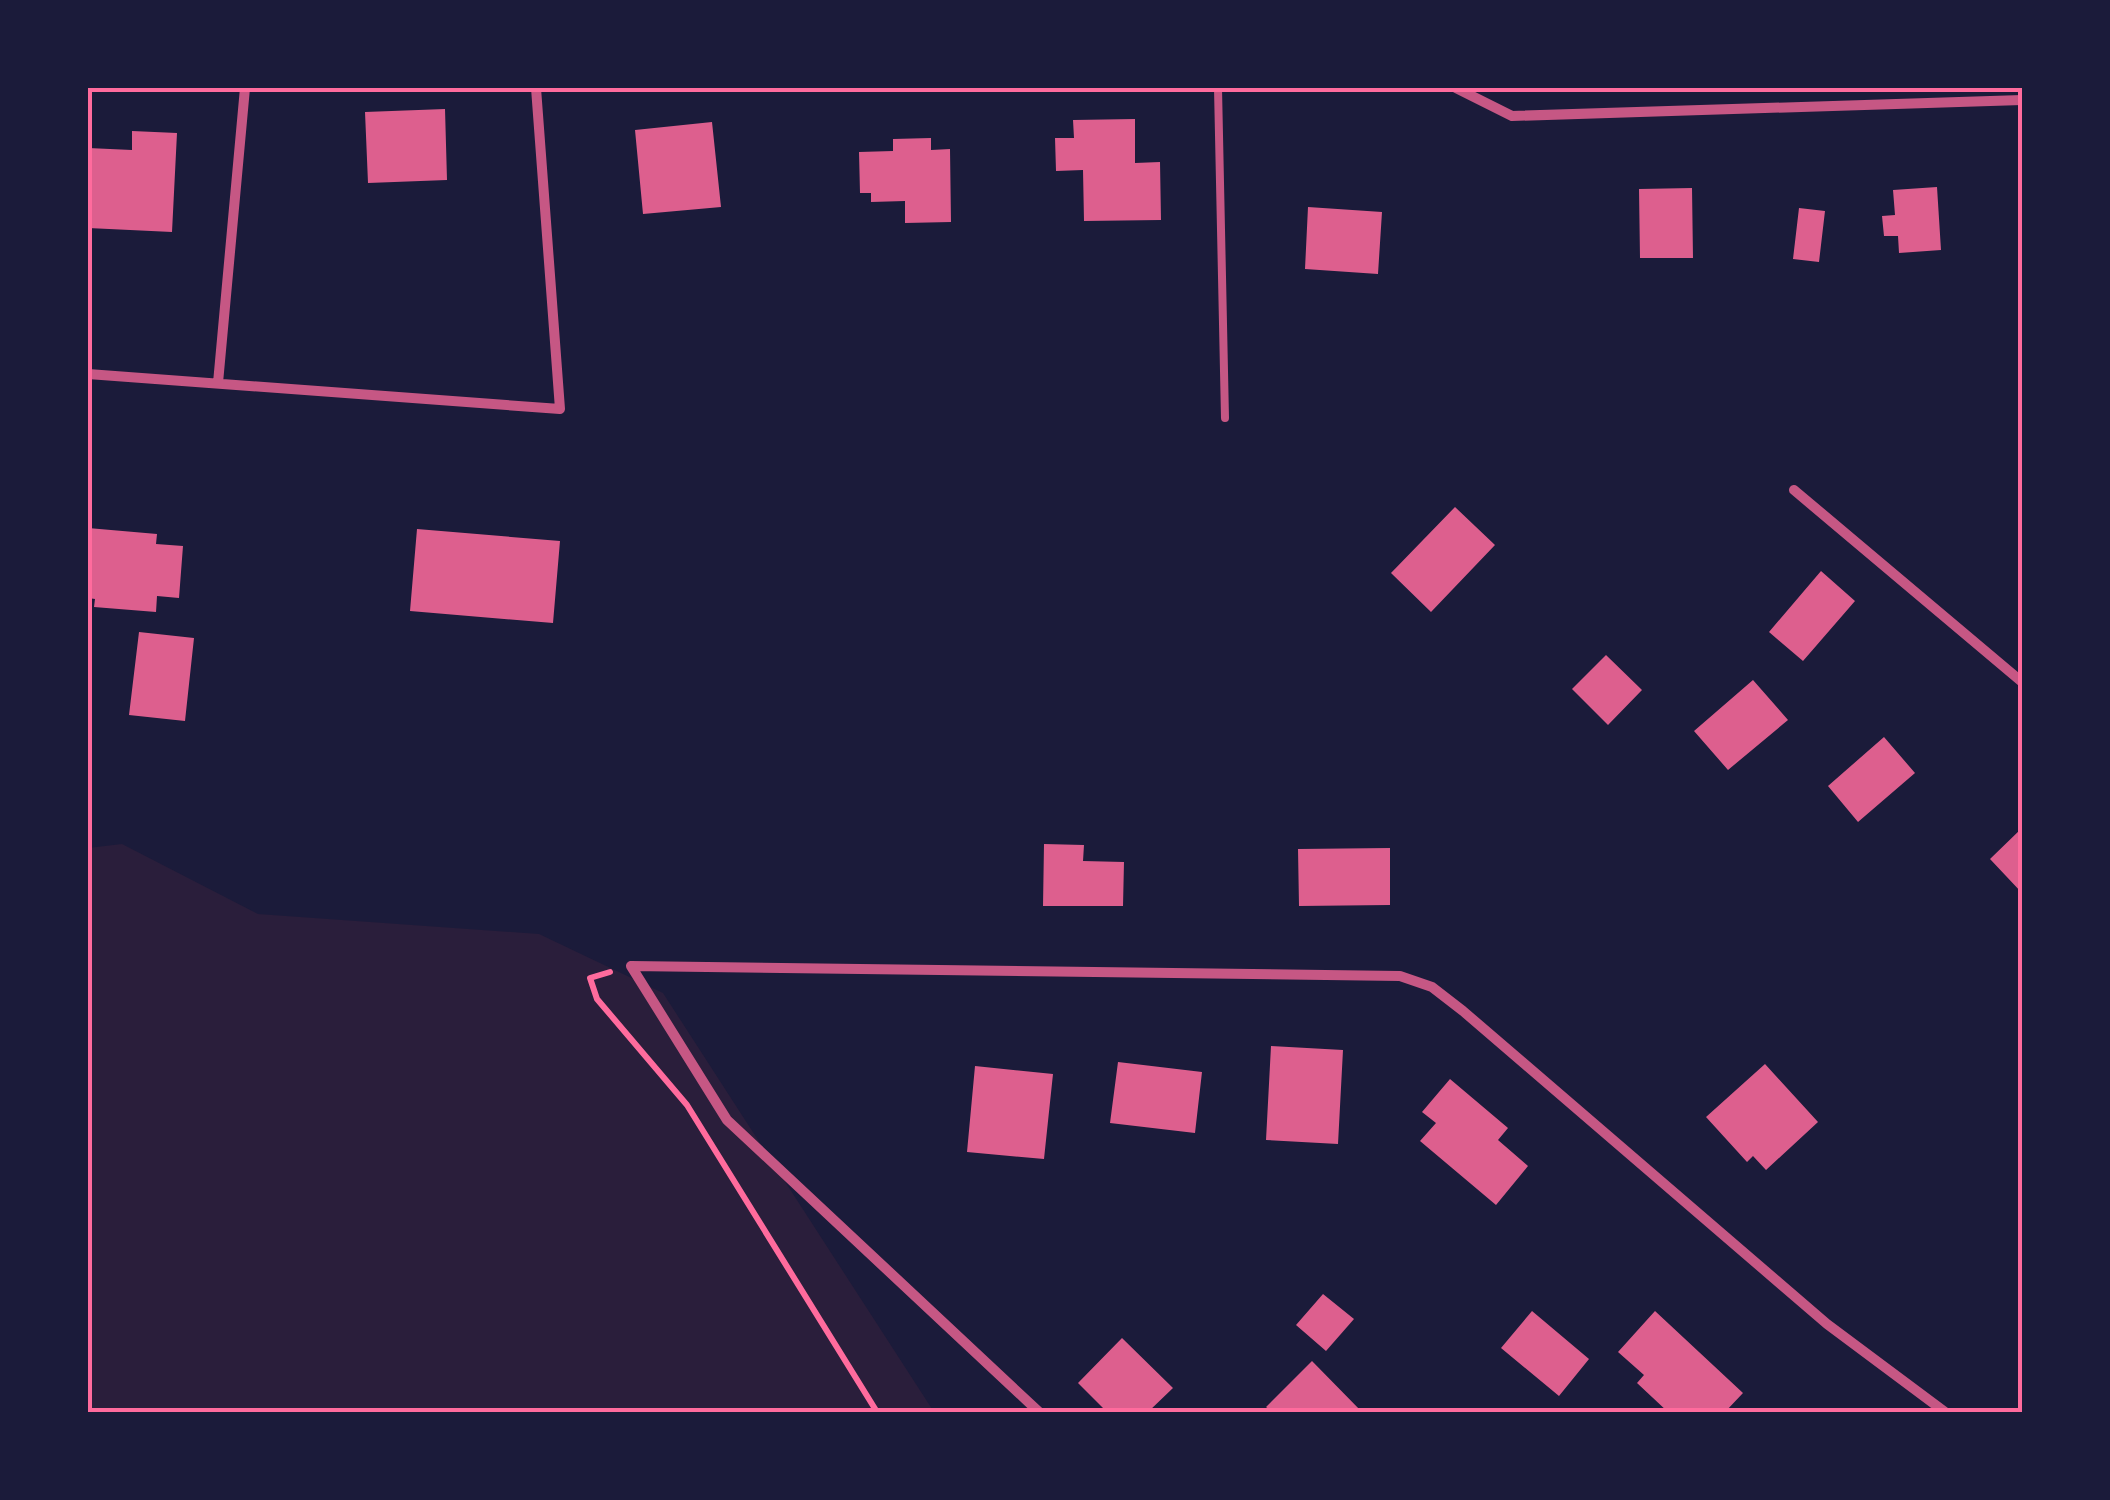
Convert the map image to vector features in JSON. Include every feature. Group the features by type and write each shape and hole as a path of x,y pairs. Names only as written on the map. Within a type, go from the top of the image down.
{"street":[{"path":"218,383 245,88"},
{"path":"88,374 560,409 536,88"},
{"path":"1456,88 1512,116 2022,100"},
{"path":"1794,490 2022,682"},
{"path":"631,966 726,1120 1038,1412"},
{"path":"631,966 1400,976 1432,987 1463,1011 1827,1324 1944,1412"}],"lane":[{"path":"1218,88 1225,418"}],"path":[{"path":"631,966 590,978 597,999 686,1105 877,1412"}],"shaded area":[{"path":"122,844 258,914 539,934 663,993 934,1412 88,1412 88,848"}],"building":[{"path":"445,109 447,180 368,183 365,112"},
{"path":"1135,119 1135,163 1160,162 1161,220 1084,221 1083,170 1056,171 1055,138 1074,138 1073,120"},
{"path":"712,122 721,207 643,214 635,130"},
{"path":"132,131 177,133 172,232 88,228 88,148 132,150"},
{"path":"931,138 931,150 950,149 951,222 905,223 905,201 871,202 871,193 860,193 859,152 893,151 893,139"},
{"path":"1937,187 1941,250 1899,253 1898,236 1884,236 1882,216 1895,215 1893,190"},
{"path":"1692,188 1693,258 1640,258 1639,189"},
{"path":"1308,207 1382,212 1378,274 1305,269"},
{"path":"1799,208 1825,211 1819,262 1793,259"},
{"path":"1455,507 1495,545 1431,612 1391,573"},
{"path":"88,528 157,534 156,544 183,546 179,598 157,596 156,612 94,607 95,599 88,598"},
{"path":"417,529 560,541 553,623 410,611"},
{"path":"1821,571 1855,601 1803,661 1769,632"},
{"path":"139,632 194,638 185,721 129,715"},
{"path":"1606,655 1642,690 1608,725 1572,689"},
{"path":"1753,680 1788,720 1728,770 1694,731"},
{"path":"1884,737 1915,773 1858,822 1828,786"},
{"path":"2022,828 2022,893 1990,859"},
{"path":"1044,844 1084,845 1083,861 1124,862 1123,906 1043,906"},
{"path":"1390,848 1390,905 1299,906 1298,849"},
{"path":"1271,1046 1343,1050 1338,1144 1266,1140"},
{"path":"1118,1062 1202,1072 1195,1133 1110,1123"},
{"path":"1765,1064 1818,1122 1766,1170 1753,1156 1747,1162 1706,1117"},
{"path":"975,1066 1053,1074 1044,1159 967,1152"},
{"path":"1450,1079 1508,1128 1498,1140 1528,1166 1496,1205 1420,1141 1436,1123 1422,1112"},
{"path":"1323,1294 1354,1319 1326,1351 1296,1325"},
{"path":"1532,1311 1589,1359 1559,1396 1501,1348"},
{"path":"1655,1311 1743,1393 1725,1412 1668,1412 1637,1383 1644,1375 1618,1352"},
{"path":"1122,1338 1173,1388 1148,1412 1107,1412 1078,1383"},
{"path":"1312,1361 1362,1412 1272,1412 1266,1407"}]}
